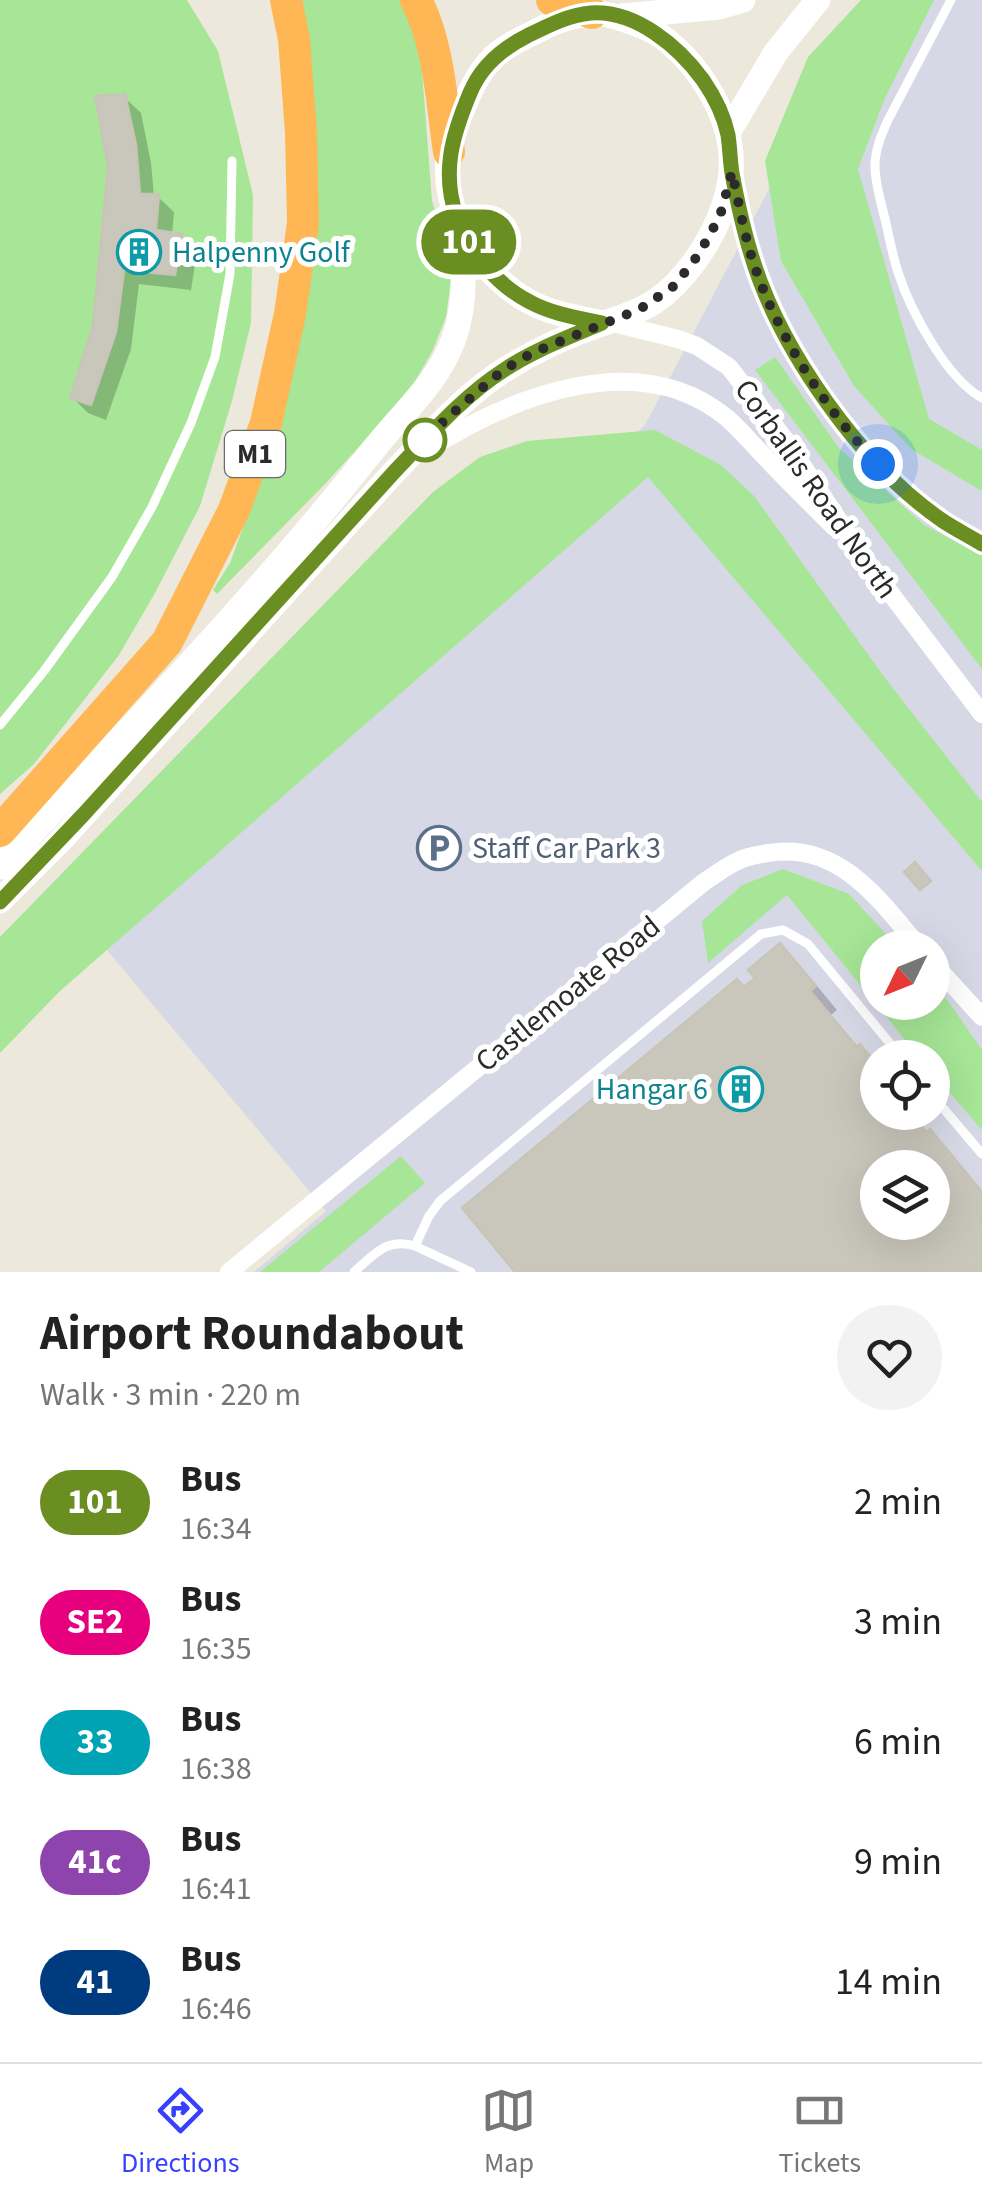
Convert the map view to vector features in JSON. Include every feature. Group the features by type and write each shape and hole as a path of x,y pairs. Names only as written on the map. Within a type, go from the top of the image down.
{"highway":[{"name":"M1","path":"0,830 168,642 234,510 266,423 290,314 303,223 294,39 286,0"},
{"path":"416,0 436,64 449,152"},
{"path":"552,0 605,15"}],"main road":[{"path":"27,802 120,715 425,391 453,342 463,303 461,243 449,179 449,152 474,84 490,61 512,43 552,22 718,8 743,0"},
{"path":"728,134 776,52 818,0"},
{"path":"0,902 447,418 502,371 532,353 640,309 674,286 699,254 720,216 732,172 728,134 718,107 683,55 658,33 605,15"},
{"path":"456,214 480,259 501,282 531,303 606,322"},
{"path":"0,867 334,501 374,448"}],"street":[{"path":"732,172 752,256 783,333 814,381 856,442 900,486 941,520 982,544"},
{"name":"Corballis Road North","path":"606,322 678,339 697,346 729,367 787,442 860,553 982,714"},
{"path":"395,471 472,424 539,395 594,382 643,383 696,397 727,418 860,553"},
{"name":"Castlemoate Road","path":"229,1272 704,882 741,858 778,852 810,853 841,865 872,889 905,930"},
{"path":"950,982 982,1018"}],"lane":[{"path":"950,0 886,122 875,163 876,180 898,274 920,323 945,362 982,398"},
{"path":"0,726 112,577 152,507 191,423 215,357 230,274 232,161"},
{"path":"415,1246 440,1201 760,934 783,930 808,944 887,1040"},
{"path":"950,1116 982,1154"},
{"path":"354,1272 385,1246 402,1242 471,1272"}],"shaded area":[{"path":"879,0 982,0 982,1272 254,1272 326,1211 101,943 273,768 645,425 853,29"}],"green space":[{"path":"0,0 187,0 218,51 253,195 251,323 200,506 119,655 34,764 0,794"},
{"path":"296,0 401,0 416,39 422,71 432,201 452,273 446,317 409,392 217,594 213,590 230,563 255,495 297,338"},
{"path":"861,0 934,0 885,98 858,169 929,419 982,450 982,491 911,449 854,386 781,261 765,161 808,57"},
{"path":"775,357 839,448 924,525 982,555 982,669 755,370"},
{"path":"655,430 721,465 754,496 885,678 982,802 982,871 648,477 60,991 0,1053 0,937 433,492 480,457 527,441"},
{"path":"783,869 849,894 882,930 860,930 860,985 787,895 708,963 702,921 742,885"},
{"path":"950,1004 982,1050 982,1130 950,1093 950,1040 905,1040 889,1020 950,1020"},
{"path":"401,1156 425,1183 319,1272 260,1272"}],"building":[{"name":"Halpenny Golf","path":"125,94 136,145 140,194 159,194 156,230 182,234 175,275 124,270 116,332 91,405 70,398 93,326 108,166 95,96"},
{"path":"915,862 931,881 920,890 904,872"},
{"name":"Hangar 6","path":"780,943 816,986 810,991 857,1047 860,1044 860,1130 931,1130 947,1150 860,1150 860,1240 950,1240 950,1153 982,1192 982,1272 515,1272 462,1208 737,979 744,987 755,978 748,970"}],"bus line":[{"name":"101","path":"0,902 447,418 502,371 532,353 602,323 531,303 501,282 463,232 449,179 449,152 474,84 490,61 512,43 552,22 592,13 618,16 658,33 683,55 705,83 728,134 732,172 752,256 783,333 856,442 941,520 982,544"}],"place":[{"name":"Halpenny Golf","path":"139,252"},
{"name":"Staff Car Park 3","path":"439,848"},
{"name":"Hangar 6","path":"741,1089"}],"route":[{"path":"425,440 421,444 502,371 532,353 640,309 674,286 699,254 720,216 732,172 752,256 783,333 856,442 878,464"}]}
